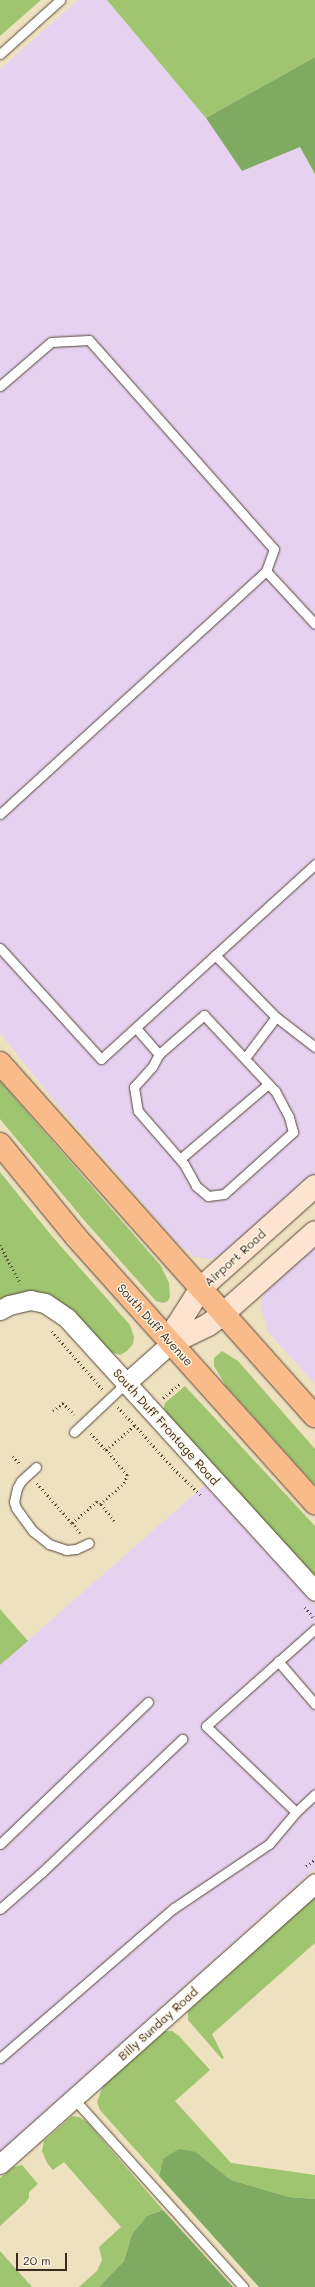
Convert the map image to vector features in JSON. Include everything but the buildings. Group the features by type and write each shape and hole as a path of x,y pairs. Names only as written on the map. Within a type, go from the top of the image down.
{"main road":[{"path":"0,1063 315,1416"},
{"name":"South Duff Avenue","path":"0,1144 76,1237 315,1503"},
{"name":"Airport Road","path":"171,1343 177,1326 190,1303 201,1288 315,1186"},
{"name":"Airport Road","path":"171,1343 208,1324 223,1314 315,1232"}],"street":[{"name":"South Duff Frontage Road","path":"0,1310 9,1305 30,1300 45,1303 67,1318 315,1591"},
{"name":"Airport Road","path":"126,1384 171,1343"},
{"name":"Billy Sunday Road","path":"0,2164 315,1883"}],"lane":[{"path":"0,54 60,0"},
{"path":"0,386 51,342 89,340 274,549 266,571 0,814"},
{"path":"266,571 315,624"},
{"path":"0,948 101,1059 315,864"},
{"path":"215,955 276,1017 315,1047"},
{"path":"204,1015 245,1058 275,1091 290,1117 293,1132 224,1194 208,1196 196,1186 180,1159 138,1111 134,1087 152,1067 159,1054 204,1015"},
{"path":"245,1058 276,1017"},
{"path":"136,1028 159,1054"},
{"path":"180,1159 268,1084"},
{"path":"74,1432 126,1384"},
{"path":"33,1471 17,1488 14,1502 16,1508 33,1531 48,1544 57,1548 76,1549 89,1543"},
{"path":"296,1812 206,1726 315,1629"},
{"path":"278,1662 315,1704"},
{"path":"0,1844 148,1702"},
{"path":"0,1909 41,1874 182,1739"},
{"path":"0,2058 174,1908 269,1844 296,1812 315,1794"},
{"path":"74,2099 244,2287"}],"path":[{"path":"0,1245 22,1286"},
{"path":"48,1327 135,1425"},
{"path":"158,1404 181,1382"},
{"path":"100,1504 126,1479 124,1470 106,1450 139,1421"},
{"path":"14,1456 33,1471 89,1543"},
{"path":"72,1523 97,1501 114,1521"}],"shaded area":[{"path":"78,0 107,0 206,118 242,171 300,147 315,174 315,1175 231,1249 211,1259 195,1257 177,1243 56,1103 0,1033 0,69"},
{"path":"315,1244 315,1384 268,1332 261,1308 262,1298 271,1283"},
{"path":"205,1485 315,1605 315,1869 0,2152 0,1665"}],"green space":[{"path":"0,0 41,0 0,36"},
{"path":"107,0 315,0 315,57 206,118"},
{"path":"315,57 315,174 300,147 242,171 206,118"},
{"path":"0,1081 161,1266 169,1283 170,1297 168,1301 163,1303 156,1301 83,1219 0,1119"},
{"path":"0,1172 51,1235 130,1325 134,1337 133,1344 127,1351 120,1355 113,1353 105,1347 63,1303 48,1294 29,1292 0,1301"},
{"path":"222,1351 238,1361 315,1449 315,1485 226,1386 214,1366 214,1358"},
{"path":"185,1386 315,1526 315,1577 167,1415 164,1408 165,1403"},
{"path":"0,1609 28,1641 0,1665"},
{"path":"315,1897 315,1943 212,2034 224,2058 222,2059 188,2020 188,2011"},
{"path":"165,2031 172,2031 179,2036 210,2070 175,2101 231,2163 315,2175 315,2199 289,2197 231,2180 196,2152 163,2159 159,2176 100,2110 97,2102 103,2086"},
{"path":"72,2116 79,2117 87,2122 163,2210 147,2216 132,2234 124,2261 99,2287 79,2287 97,2271 102,2260 99,2247 121,2227 64,2162 53,2170 47,2163 42,2151 44,2141"},
{"path":"179,2149 196,2152 231,2180 289,2197 315,2199 315,2287 259,2287 159,2176 163,2159"},
{"path":"22,2165 38,2184 29,2192 29,2198 25,2203 0,2226 0,2178 14,2167"},
{"path":"163,2210 233,2287 99,2287 124,2261 132,2234 147,2216"},
{"path":"0,2251 32,2287 0,2287"}]}
